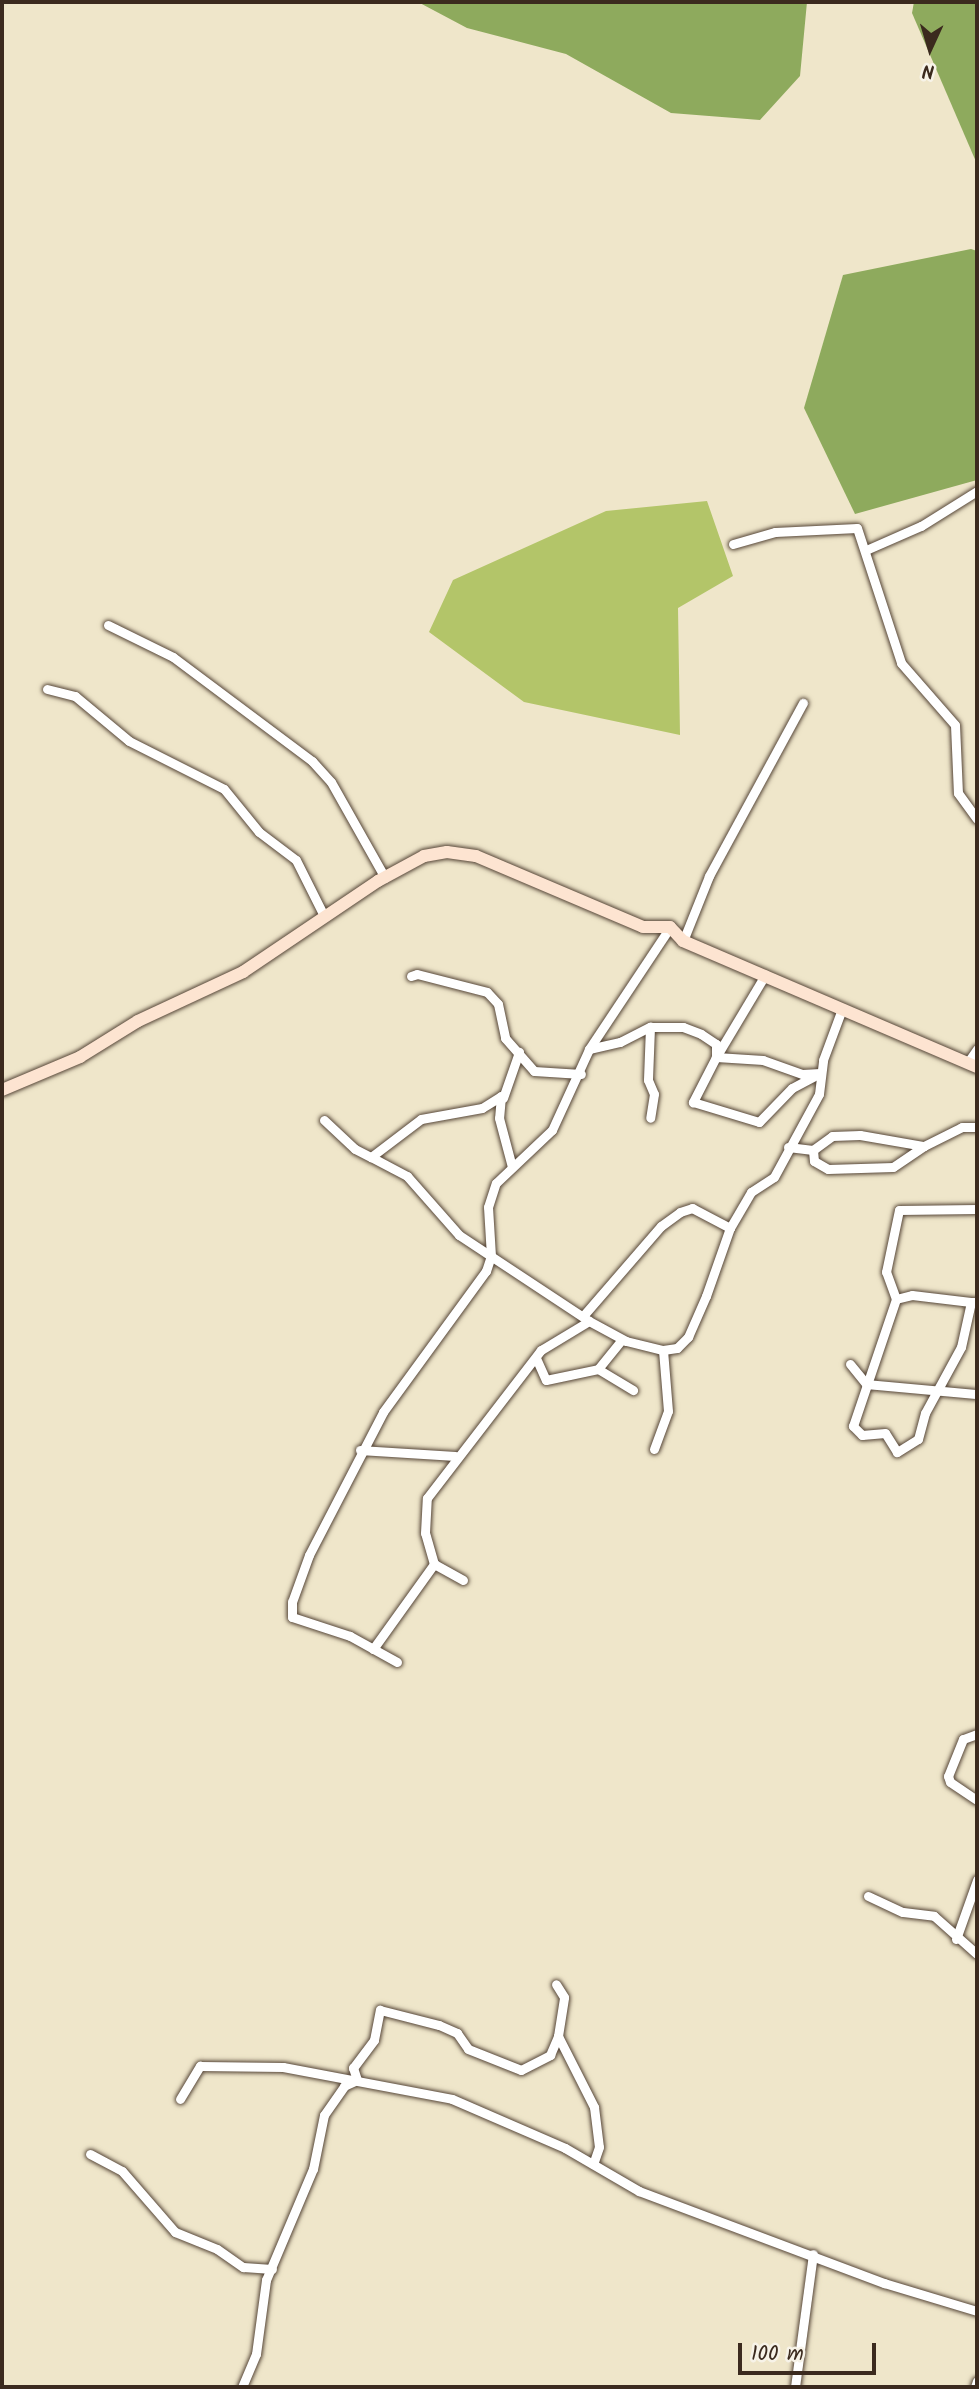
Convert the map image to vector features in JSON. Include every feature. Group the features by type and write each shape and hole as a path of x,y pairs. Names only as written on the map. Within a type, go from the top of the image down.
{"street":[{"path":"866,550 921,526 977,491"},
{"path":"733,544 775,533 852,527 861,533 901,663 955,725 958,793 977,819"},
{"path":"108,625 173,657 312,761 331,782 385,878"},
{"path":"47,689 75,696 130,741 224,789 259,832 296,860 324,916"},
{"path":"683,941 709,876 803,703"},
{"path":"2,1090 102,1044 166,1007 180,1003 243,972 324,916 424,856 456,852 643,927 670,927 683,941 972,1065 977,1049"},
{"path":"397,1662 350,1636 298,1622 290,1610 320,1527 358,1462 360,1450 397,1389 486,1271 491,1256 490,1194 512,1167 552,1130 581,1074 589,1049 670,927"},
{"path":"411,976 416,974 487,992 498,1004 505,1038 534,1071 581,1074"},
{"path":"765,975 716,1057 693,1102 714,1105 745,1120 759,1122 792,1088 820,1073"},
{"path":"324,1120 355,1149 407,1176 459,1235 586,1318 622,1339 663,1350 677,1348 688,1338 730,1228 751,1192 774,1177 819,1094 820,1073 842,1009"},
{"path":"589,1049 620,1042 650,1027 683,1027 701,1034 716,1045 716,1057"},
{"path":"650,1027 648,1080 654,1094 650,1118"},
{"path":"512,1167 499,1118 519,1052"},
{"path":"716,1057 763,1060 802,1074 820,1073"},
{"path":"371,1157 421,1119 482,1108 503,1098"},
{"path":"813,1150 814,1161 828,1169 893,1167 924,1146 962,1127 977,1127"},
{"path":"788,1147 813,1150 832,1136 860,1135 924,1146"},
{"path":"373,1649 434,1564 423,1515 427,1499 456,1456 472,1442 536,1358 553,1340 586,1318 661,1226 680,1212 692,1208 730,1228"},
{"path":"896,1299 912,1295 974,1302 961,1347 925,1413 918,1439 897,1452 885,1433 862,1434 853,1426 896,1299 886,1272 899,1210 977,1209"},
{"path":"536,1358 546,1380 597,1369 622,1339"},
{"path":"654,1449 668,1411 663,1350"},
{"path":"850,1364 866,1384 938,1393 976,1394"},
{"path":"597,1369 633,1390"},
{"path":"360,1450 456,1456"},
{"path":"434,1564 463,1580"},
{"path":"977,1734 963,1739 948,1776 950,1782 977,1800"},
{"path":"957,1939 977,1880"},
{"path":"868,1896 903,1912 934,1916 977,1955"},
{"path":"357,2080 353,2068 374,2040 380,2010 439,2025 457,2033 468,2049 521,2070 550,2055 558,2036 564,1997 556,1984"},
{"path":"558,2036 594,2108 599,2147 593,2164"},
{"path":"180,2098 200,2066 283,2067 474,2106 593,2164 639,2191 977,2311"},
{"path":"242,2387 256,2354 260,2304 313,2169 324,2115 344,2086 357,2080"},
{"path":"90,2154 121,2171 175,2232 217,2249 243,2267 272,2269"},
{"path":"795,2387 813,2255"},
{"path":"975,2387 977,2381"}],"green space":[{"path":"418,2 807,2 800,76 760,120 671,113 566,54 467,28"},
{"path":"914,2 977,2 977,164 912,13"},
{"path":"971,249 977,251 977,480 855,514 804,408 843,275"},
{"path":"707,501 733,576 678,608 680,735 524,702 429,632 453,580 606,511"}]}
